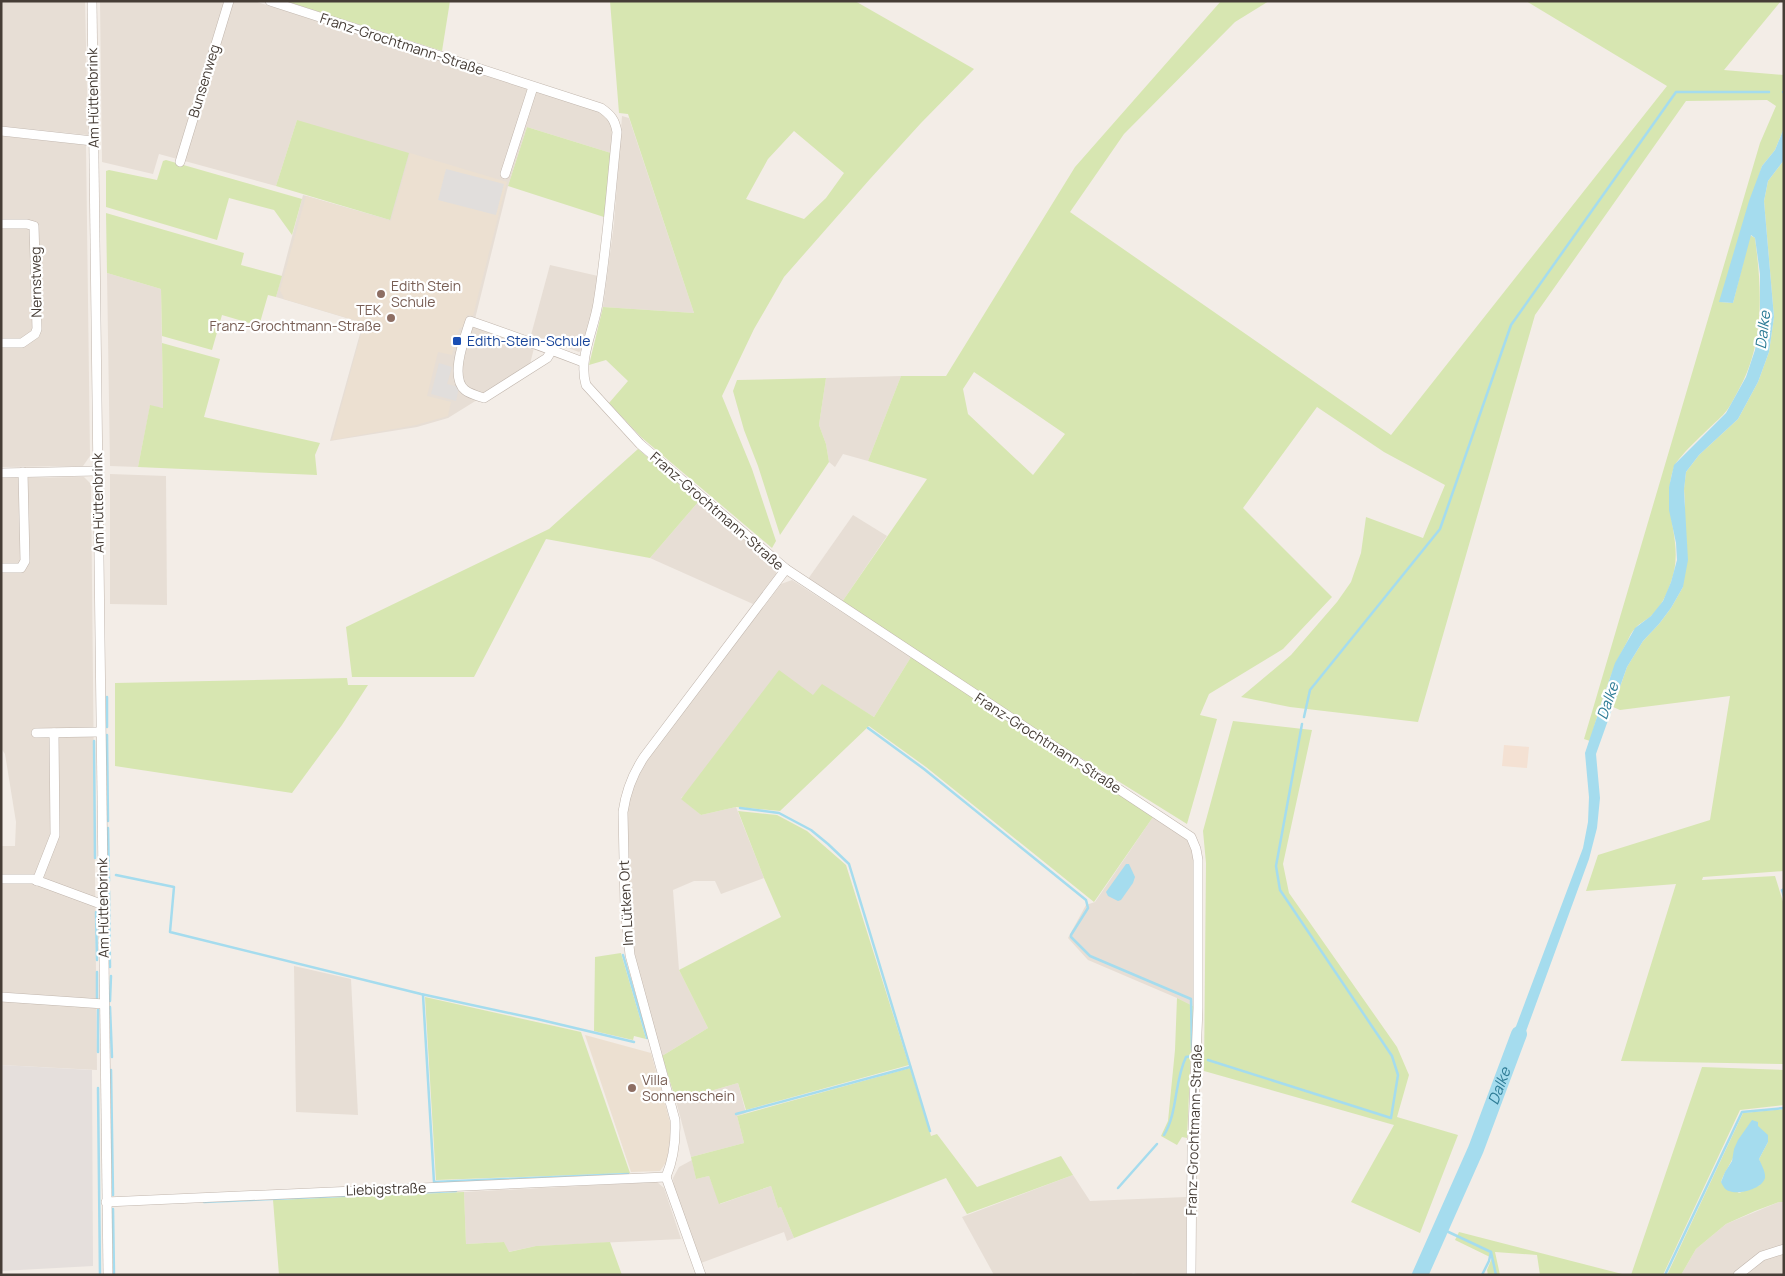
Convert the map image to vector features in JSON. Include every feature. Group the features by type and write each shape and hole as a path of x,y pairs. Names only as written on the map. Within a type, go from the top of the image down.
{"street":[{"name":"Am Hüttenbrink","path":"92,1 108,1275"},
{"name":"Bunsenweg","path":"180,162 229,1"},
{"name":"Franz-Grochtmann-Straße","path":"270,1 600,108 613,118 617,132 608,225 598,304 583,362 583,374 586,385 640,444 786,569 1191,837 1198,860 1198,1008 1192,1153 1191,1275"},
{"path":"505,174 533,87"},
{"path":"1,131 93,141"},
{"name":"Nernstweg","path":"1,224 27,224 34,226 37,329 35,334 22,343 1,343"},
{"path":"552,350 547,358 484,398 466,390 458,378 461,355 470,321 552,350 583,362"},
{"path":"1,473 97,470"},
{"path":"1,568 21,568 25,561 24,472"},
{"name":"Im Lütken Ort","path":"666,1177 672,1161 675,1120 630,956 625,907 623,819 625,797 631,780 644,757 786,569"},
{"path":"36,733 100,732"},
{"path":"37,880 55,835 54,733"},
{"path":"1,879 37,880 102,903"},
{"path":"1,997 104,1004"},
{"path":"666,1177 701,1275"},
{"name":"Liebigstraße","path":"106,1202 666,1177"},
{"path":"1738,1275 1762,1256 1784,1250"}],"shaded area":[{"path":"1,1 85,1 88,135 1,126"},
{"path":"100,1 254,1 598,111 610,120 612,126 611,153 527,127 508,186 473,327 534,348 530,364 448,418 417,427 330,441 363,323 276,297 303,195 390,220 297,120 276,186 159,154 153,174 102,162"},
{"path":"622,116 629,118 694,313 603,307 614,224"},
{"path":"1,136 86,145 90,456 83,466 1,467"},
{"name":"Edith Stein Schule","path":"410,153 507,182 473,316 467,315 464,326 459,329 452,355 438,352 427,396 451,402 448,416 416,425 332,440 364,323 284,299 280,290 306,196 391,221"},
{"path":"446,169 504,184 496,215 438,200"},
{"path":"550,265 598,276 594,303 583,349 579,352 531,335"},
{"path":"107,273 161,289 163,408 150,406 138,467 110,466"},
{"path":"439,363 452,367 447,384 459,387 456,401 431,394"},
{"path":"901,376 868,461 843,454 835,467 829,462 826,444 819,425 826,378"},
{"path":"110,474 166,476 167,605 110,604"},
{"path":"84,477 91,484 97,1070 1,1065 1,846 15,846 16,822 5,754 1,748 1,478"},
{"path":"699,501 776,567 776,575 753,604 650,558"},
{"path":"853,515 887,536 842,602 808,579"},
{"path":"792,580 911,657 874,717 822,685 813,696 681,798 701,815 736,807 764,878 721,894 715,881 694,881 673,890 679,970 708,1028 662,1056 633,953 629,879 628,798 634,782 647,760 781,584"},
{"path":"1504,745 1529,747 1527,768 1502,766"},
{"path":"1153,817 1187,840 1193,850 1195,860 1193,1006 1088,960 1068,938 1086,905 1095,902"},
{"path":"294,966 351,979 358,1115 296,1112"},
{"name":"Villa Sonnenschein","path":"585,1035 651,1053 670,1122 667,1161 660,1171 631,1172"},
{"path":"1,1065 92,1070 93,1266 1,1271"},
{"path":"738,1083 746,1113 737,1116 744,1143 691,1157 676,1101"},
{"path":"692,1160 696,1179 709,1176 720,1204 771,1186 778,1208 781,1207 794,1238 787,1241 784,1232 701,1263 674,1192 673,1178 679,1167"},
{"path":"1073,1175 1090,1201 1186,1197 1187,1275 1141,1275 1133,1273 1130,1275 994,1275 962,1217"},
{"path":"657,1182 664,1188 681,1239 536,1246 508,1252 504,1242 466,1244 464,1192"},
{"path":"1779,1202 1784,1202 1784,1275 1681,1275 1696,1249 1726,1224"}],"green space":[{"path":"285,1 450,1 442,51"},
{"path":"610,1 855,1 974,69 921,123 784,277 754,329 722,396 752,469 776,541 772,548 641,437 609,403 628,381 606,360 589,365 603,307 694,313 628,114 619,113","holes":["794,131 844,173 826,198 804,219 746,199 768,159"]},
{"path":"1221,1 1269,1 1235,22 1124,134 1070,212 1391,435 1667,86 1526,1 1781,1 1724,70 1784,75 1784,128 1775,150 1762,166 1720,302 1733,303 1750,235 1755,238 1760,298 1757,337 1753,356 1746,375 1727,410 1689,448 1674,467 1669,497 1676,553 1671,582 1660,606 1654,614 1632,632 1615,666 1590,741 1584,739 1760,143 1776,106 1767,100 1686,101 1535,315 1418,722 1290,707 1241,697 1291,655 1337,602 1351,582 1361,553 1366,517 1423,538 1445,485 1384,452 1317,407 1243,508 1332,597 1283,649 1209,694 1200,715 1217,719 1187,824 1065,748 842,602 927,479 868,461 901,376 946,376 1075,167","holes":["974,372 1065,434 1033,475 968,414 963,389"]},
{"path":"297,120 409,153 390,220 276,186"},
{"path":"527,127 611,153 604,217 508,186"},
{"path":"166,160 302,199 292,235 274,210 229,198 217,240 106,207 106,171 109,170 157,180 163,161"},
{"path":"1784,160 1784,871 1703,877 1702,880 1775,876 1784,905 1784,1064 1621,1061 1676,884 1586,891 1598,855 1710,820 1730,696 1620,710 1613,707 1627,667 1643,641 1671,608 1683,587 1684,489 1686,472 1699,455 1738,419 1758,382 1769,352 1774,317 1764,201 1768,181"},
{"path":"106,213 244,253 241,265 282,276 276,297 268,295 259,326 222,315 212,350 162,336 161,289 107,273"},
{"path":"162,343 220,359 204,417 320,443 315,455 317,475 138,467 150,405 163,408"},
{"path":"826,378 819,425 826,444 829,462 780,535 758,466 744,430 733,391 737,380"},
{"path":"638,449 699,501 650,558 546,539 474,677 352,677 346,627 549,529"},
{"path":"911,657 1153,817 1094,902 926,767 869,726 780,811 736,807 701,815 681,799 779,670 813,695 822,684 874,717"},
{"path":"347,678 348,685 368,685 342,725 292,793 115,766 115,683"},
{"path":"1233,721 1312,730 1283,864 1289,893 1397,1047 1409,1075 1397,1117 1458,1135 1420,1233 1351,1202 1394,1125 1204,1071 1206,863 1203,831"},
{"path":"738,811 777,815 807,831 846,865 909,1065 746,1110 738,1083 676,1101 662,1056 708,1028 679,970 781,917"},
{"path":"621,953 646,1039 634,1036 633,1040 594,1031 595,957"},
{"path":"425,997 581,1032 630,1173 436,1180"},
{"path":"1177,998 1193,1006 1187,1138 1182,1137 1177,1145 1161,1136 1168,1121 1175,1050"},
{"path":"1702,1067 1784,1070 1784,1105 1740,1110 1663,1275 1631,1275"},
{"path":"910,1068 931,1136 937,1134 977,1187 1061,1156 1073,1175 967,1214 946,1178 794,1238 781,1207 778,1208 771,1186 719,1204 709,1176 696,1179 691,1157 744,1143 737,1116"},
{"path":"1784,1109 1784,1202 1755,1211 1726,1224 1696,1249 1681,1275 1667,1275 1743,1113","holes":["1768,1142 1759,1159 1761,1165 1760,1185 1739,1193 1721,1182 1734,1155"]},
{"path":"464,1192 466,1244 504,1242 509,1252 536,1246 610,1242 622,1275 279,1275 273,1200"},
{"path":"1459,1232 1626,1275 1540,1275 1537,1255 1495,1252 1500,1275 1488,1275 1487,1270 1492,1258 1455,1240"}],"water":[{"path":"1784,128 1784,160 1768,181 1764,201 1774,317 1769,352 1758,382 1738,419 1699,455 1686,472 1684,490 1688,560 1683,587 1671,608 1643,641 1627,667 1596,754 1600,798 1597,828 1589,859 1517,1056 1506,1053 1583,848 1588,822 1589,797 1585,753 1615,663 1635,628 1651,616 1663,601 1671,582 1677,560 1676,543 1669,510 1669,487 1674,465 1726,413 1746,377 1755,350 1760,318 1760,274 1755,238 1751,235 1733,303 1719,302 1749,201 1762,166 1775,150"},
{"path":"1126,864 1129,864 1135,877 1121,900 1118,901 1108,896 1106,892"},
{"path":"1752,1120 1758,1122 1758,1126 1768,1135 1768,1142 1759,1159 1765,1178 1760,1185 1750,1190 1729,1191 1725,1189 1721,1182 1732,1161 1738,1140"}],"waterway":[{"path":"1304,717 1310,690 1440,529 1511,325 1676,92 1769,92"},
{"path":"107,697 107,727"},
{"path":"1208,1060 1391,1118 1398,1075 1392,1056 1280,890 1276,866 1302,724"},
{"path":"868,728 924,769 1086,900 1088,908 1071,937 1090,956 1191,999 1192,1050"},
{"path":"107,735 108,821"},
{"path":"94,741 95,858"},
{"path":"740,808 779,813 811,830 849,864 930,1131"},
{"path":"108,828 109,881"},
{"path":"116,875 174,887 170,932 421,994 634,1042"},
{"path":"1784,889 1782,890 1784,896"},
{"path":"109,891 110,967"},
{"path":"96,912 97,960"},
{"path":"623,955 647,1038"},
{"path":"97,972 97,998"},
{"path":"110,1001 111,976"},
{"path":"423,995 434,1182 628,1174"},
{"path":"110,1007 112,1057"},
{"path":"98,1010 98,1052"},
{"name":"Dalke","path":"1420,1275 1476,1149 1519,1034"},
{"path":"1164,1135 1172,1117 1182,1067 1186,1057 1192,1056"},
{"path":"736,1114 910,1067"},
{"path":"111,1070 113,1195"},
{"path":"98,1088 100,1275"},
{"path":"1665,1275 1742,1112 1784,1108"},
{"path":"1118,1188 1157,1144"},
{"path":"204,1202 456,1191"},
{"path":"113,1209 114,1275"},
{"path":"1440,1228 1491,1252 1482,1275"},
{"path":"1491,1252 1496,1275"}],"place":[{"name":"Edith Stein Schule","path":"381,294"},
{"name":"TEK Franz-Grochtmann-Straße","path":"391,318"},
{"name":"Edith-Stein-Schule","path":"457,341"},
{"name":"Villa Sonnenschein","path":"632,1088"}]}
